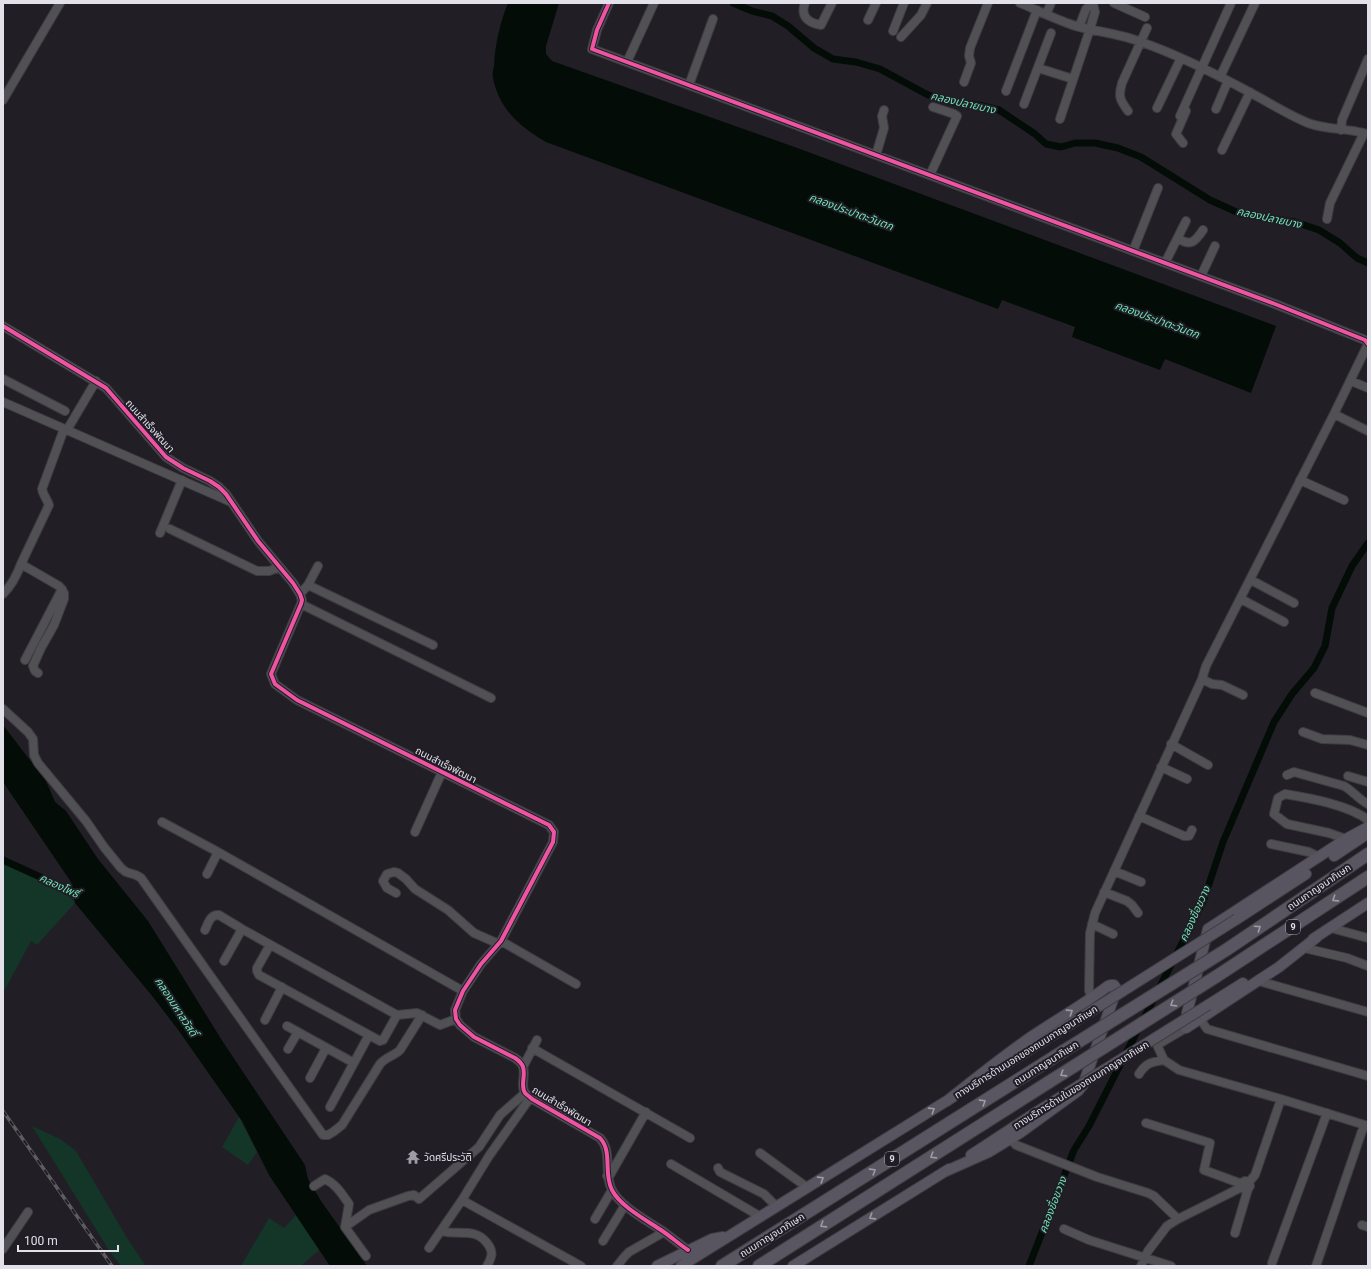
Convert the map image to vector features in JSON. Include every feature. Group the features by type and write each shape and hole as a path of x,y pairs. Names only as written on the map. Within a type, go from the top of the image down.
{"highway":[{"name":"ถนนกาญจนาภิเษก","path":"722,1266 1226,950 1368,854"},
{"name":"ถนนกาญจนาภิเษก","path":"759,1266 1218,976 1368,878"}],"main road":[{"path":"1186,1028 1187,1013 1208,929 1346,839 1368,827"},
{"name":"ทางบริการด้านนอกของถนนกาญจนาภิเษก","path":"681,1266 1077,1020 1368,834"},
{"name":"ทางบริการด้านในของถนนกาญจนาภิเษก","path":"793,1266 1318,937 1368,903"},
{"path":"1186,1028 1260,980 1318,937"},
{"path":"944,1172 989,1152 1078,1091 1083,1085 1116,988 1114,985 1111,985 1000,1059 947,1101"},
{"path":"659,1265 712,1239 731,1235"}],"street":[{"path":"3,100 60,3"},
{"path":"609,3 597,30 592,49 1201,276 1334,327 1363,339 1368,344 1351,381 1251,580 1206,666 1202,679 1095,913 1090,933 1089,990 1091,998"},
{"path":"627,62 654,3"},
{"path":"805,3 803,12 805,17 808,20 821,25 832,3"},
{"path":"868,20 876,3"},
{"path":"892,31 904,3"},
{"path":"901,37 921,15 927,3"},
{"path":"964,82 971,63 969,56 970,48 988,3"},
{"path":"1020,3 1079,27 1113,33 1141,42 1181,58 1204,68 1273,106 1308,123 1331,129 1355,131 1366,134"},
{"path":"1047,12 1051,3"},
{"path":"1060,119 1090,30 1095,12 1093,3 1086,9 1079,27"},
{"path":"1114,3 1145,17"},
{"path":"1183,143 1176,134 1231,3"},
{"path":"1220,77 1255,3"},
{"path":"1006,91 1037,10"},
{"path":"688,84 713,19"},
{"path":"1128,111 1120,101 1119,92 1147,28"},
{"path":"1024,104 1051,33"},
{"path":"1157,108 1181,58"},
{"path":"1341,130 1342,120 1368,59"},
{"path":"1038,68 1073,79"},
{"path":"1180,116 1204,68"},
{"path":"1216,108 1228,81"},
{"path":"1222,150 1250,92"},
{"path":"930,175 958,116 933,107"},
{"path":"876,155 884,128 882,116 884,110"},
{"path":"1327,219 1330,203 1366,134 1368,125"},
{"path":"1133,251 1158,188"},
{"path":"1165,263 1186,221"},
{"path":"1178,238 1186,242 1192,242 1203,230"},
{"path":"1201,276 1216,246"},
{"name":"ถนนสำเร็จพัฒนา","path":"3,326 106,388 166,457 183,468 210,481 226,494 258,541 293,583 302,600 271,674 275,684 297,700 549,824 554,832 553,842 500,943 480,964 463,991 455,1010 456,1019"},
{"path":"3,379 65,411"},
{"path":"3,594 16,577 49,505 42,493 42,489 66,429 96,381"},
{"path":"1351,381 1368,388"},
{"path":"3,402 232,502"},
{"path":"1334,414 1368,431"},
{"path":"160,533 182,480"},
{"path":"1300,480 1344,500"},
{"path":"170,530 257,571 269,571 280,567"},
{"path":"22,564 62,589 64,593 64,599 54,625 32,666 38,673"},
{"path":"300,594 308,585 318,566"},
{"path":"1251,580 1294,603"},
{"path":"308,585 433,645"},
{"path":"25,660 62,589"},
{"path":"1241,599 1284,622"},
{"path":"301,604 491,698"},
{"path":"1202,679 1212,684 1222,685 1243,695"},
{"path":"1315,693 1368,712"},
{"path":"3,709 28,732 33,739 34,755 38,763 86,821 113,859 126,872 141,878 323,1134 328,1135 342,1125 380,1064 400,1050 422,1015"},
{"path":"1303,732 1322,739 1350,740 1368,745"},
{"path":"1171,744 1208,765"},
{"path":"1161,767 1187,779"},
{"path":"415,832 442,772"},
{"path":"1287,775 1294,772 1344,786 1360,800 1368,804"},
{"path":"1348,776 1368,782"},
{"path":"1346,839 1329,832 1287,824 1274,814 1278,798 1285,794 1347,808 1368,820"},
{"path":"1139,816 1184,836 1188,836 1192,830"},
{"path":"162,822 218,852 463,991"},
{"path":"1271,844 1309,852 1319,857"},
{"path":"207,874 218,852"},
{"path":"1114,871 1141,882"},
{"path":"396,893 387,888 383,881 390,872 398,873 415,889 448,910 474,933 500,943 576,984"},
{"path":"1104,892 1127,901 1138,913"},
{"path":"205,930 212,916 215,914 219,915 397,1015 417,1012 440,1025 456,1019 460,1025 474,1037 515,1058 523,1067 537,1040"},
{"path":"1092,924 1113,934"},
{"path":"1331,928 1368,938"},
{"path":"224,961 242,929"},
{"path":"270,944 257,968 257,971 259,975 282,988 380,1041 383,1040 397,1015"},
{"path":"1304,948 1347,958 1368,966"},
{"path":"1260,980 1262,982 1368,1012"},
{"path":"265,1020 282,988"},
{"path":"1200,1020 1207,1029 1213,1032 1368,1076"},
{"path":"287,1026 354,1063"},
{"path":"1186,1028 1157,1045 1164,1060 1179,1070 1366,1125 1316,1266"},
{"path":"288,1049 298,1032"},
{"path":"330,1107 369,1035"},
{"path":"310,1078 326,1048"},
{"path":"532,1048 690,1138"},
{"path":"1139,1074 1144,1066 1152,1062 1164,1060"},
{"name":"ถนนสำเร็จพัฒนา","path":"523,1067 523,1087 528,1095 600,1138 605,1144 607,1151 608,1176 612,1190 621,1202 688,1250"},
{"path":"429,1248 462,1200 528,1095"},
{"path":"345,1227 369,1210 408,1196 414,1195 418,1199 479,1147 500,1115 528,1095"},
{"path":"1141,1266 1148,1251 1168,1226 1178,1219 1246,1186 1255,1175 1281,1099"},
{"path":"608,1176 610,1175 646,1112"},
{"path":"1272,1263 1327,1113"},
{"path":"1146,1122 1210,1144 1204,1170 1246,1186"},
{"path":"1010,1139 1016,1145 1079,1170 1154,1196 1178,1219"},
{"path":"760,1153 808,1188"},
{"path":"671,1164 761,1217"},
{"path":"718,1168 720,1172 764,1194 777,1207"},
{"path":"314,1186 325,1180 338,1188 349,1204 345,1227 366,1256"},
{"path":"1235,1233 1246,1186"},
{"path":"595,1219 612,1190"},
{"path":"462,1200 581,1266"},
{"path":"603,1242 625,1205"},
{"path":"3,1249 28,1212"},
{"path":"1064,1229 1089,1240 1171,1266"},
{"path":"441,1231 450,1234 464,1232 478,1235 482,1238 491,1248 492,1254 487,1266"},
{"path":"617,1266 629,1252 664,1232"}],"green space":[{"path":"3,864 64,891 75,903 37,945 31,941 3,993"},
{"path":"239,1117 257,1152 248,1165 222,1147"},
{"path":"32,1126 60,1139 76,1151 127,1238 146,1266 121,1266 110,1252"},
{"path":"296,1215 319,1250 301,1266 241,1266 269,1218 284,1228"}],"water":[{"name":"คลองประปาตะวันตก","path":"508,3 559,3 546,46 546,54 552,61 800,149 1276,326 1251,393 1165,359 1160,370 1072,337 1075,327 1002,300 998,309 546,142 528,130 512,116 500,99 496,89 493,75 495,50 500,26"},
{"name":"คลองมหาสวัสดิ์","path":"3,725 46,781 55,802 66,811 98,859 148,921 223,1042 305,1165 308,1179 321,1201 367,1266 330,1266 269,1175 242,1121 179,1031 153,997 75,903 71,882 3,782"}],"waterway":[{"name":"คลองปลายบาง","path":"733,3 752,11 772,16 788,26 814,48 833,59 856,62 880,69 928,95 951,102 979,105 999,110 1035,134 1046,144 1061,147 1075,143 1095,143 1118,148 1141,157 1210,200 1241,214 1295,222 1319,230 1340,243 1357,258 1368,263"},
{"name":"คลองขื่อขวาง","path":"1029,1266 1074,1150 1089,1126 1203,902 1223,842 1274,722 1292,694 1314,668 1325,646 1332,608 1352,566 1368,543"},
{"name":"คลองโพธิ์","path":"3,860 82,896"}],"railway":[{"path":"3,1111 112,1266"}],"cycle path":[{"path":"609,3 597,30 592,49 1275,304 1365,340 1368,344"},
{"path":"3,326 106,388 166,457 183,468 210,481 226,494 258,541 293,583 302,600 271,674 275,684 297,700 549,825 554,832 553,842 501,941 481,964 463,991 455,1010 456,1019 460,1025 474,1037 520,1062 524,1070 524,1090 525,1093 532,1099 600,1138 606,1150 609,1183 616,1196 627,1207 688,1250"}],"place":[{"name":"วัดศรีประวัติ","path":"413,1157"}]}
